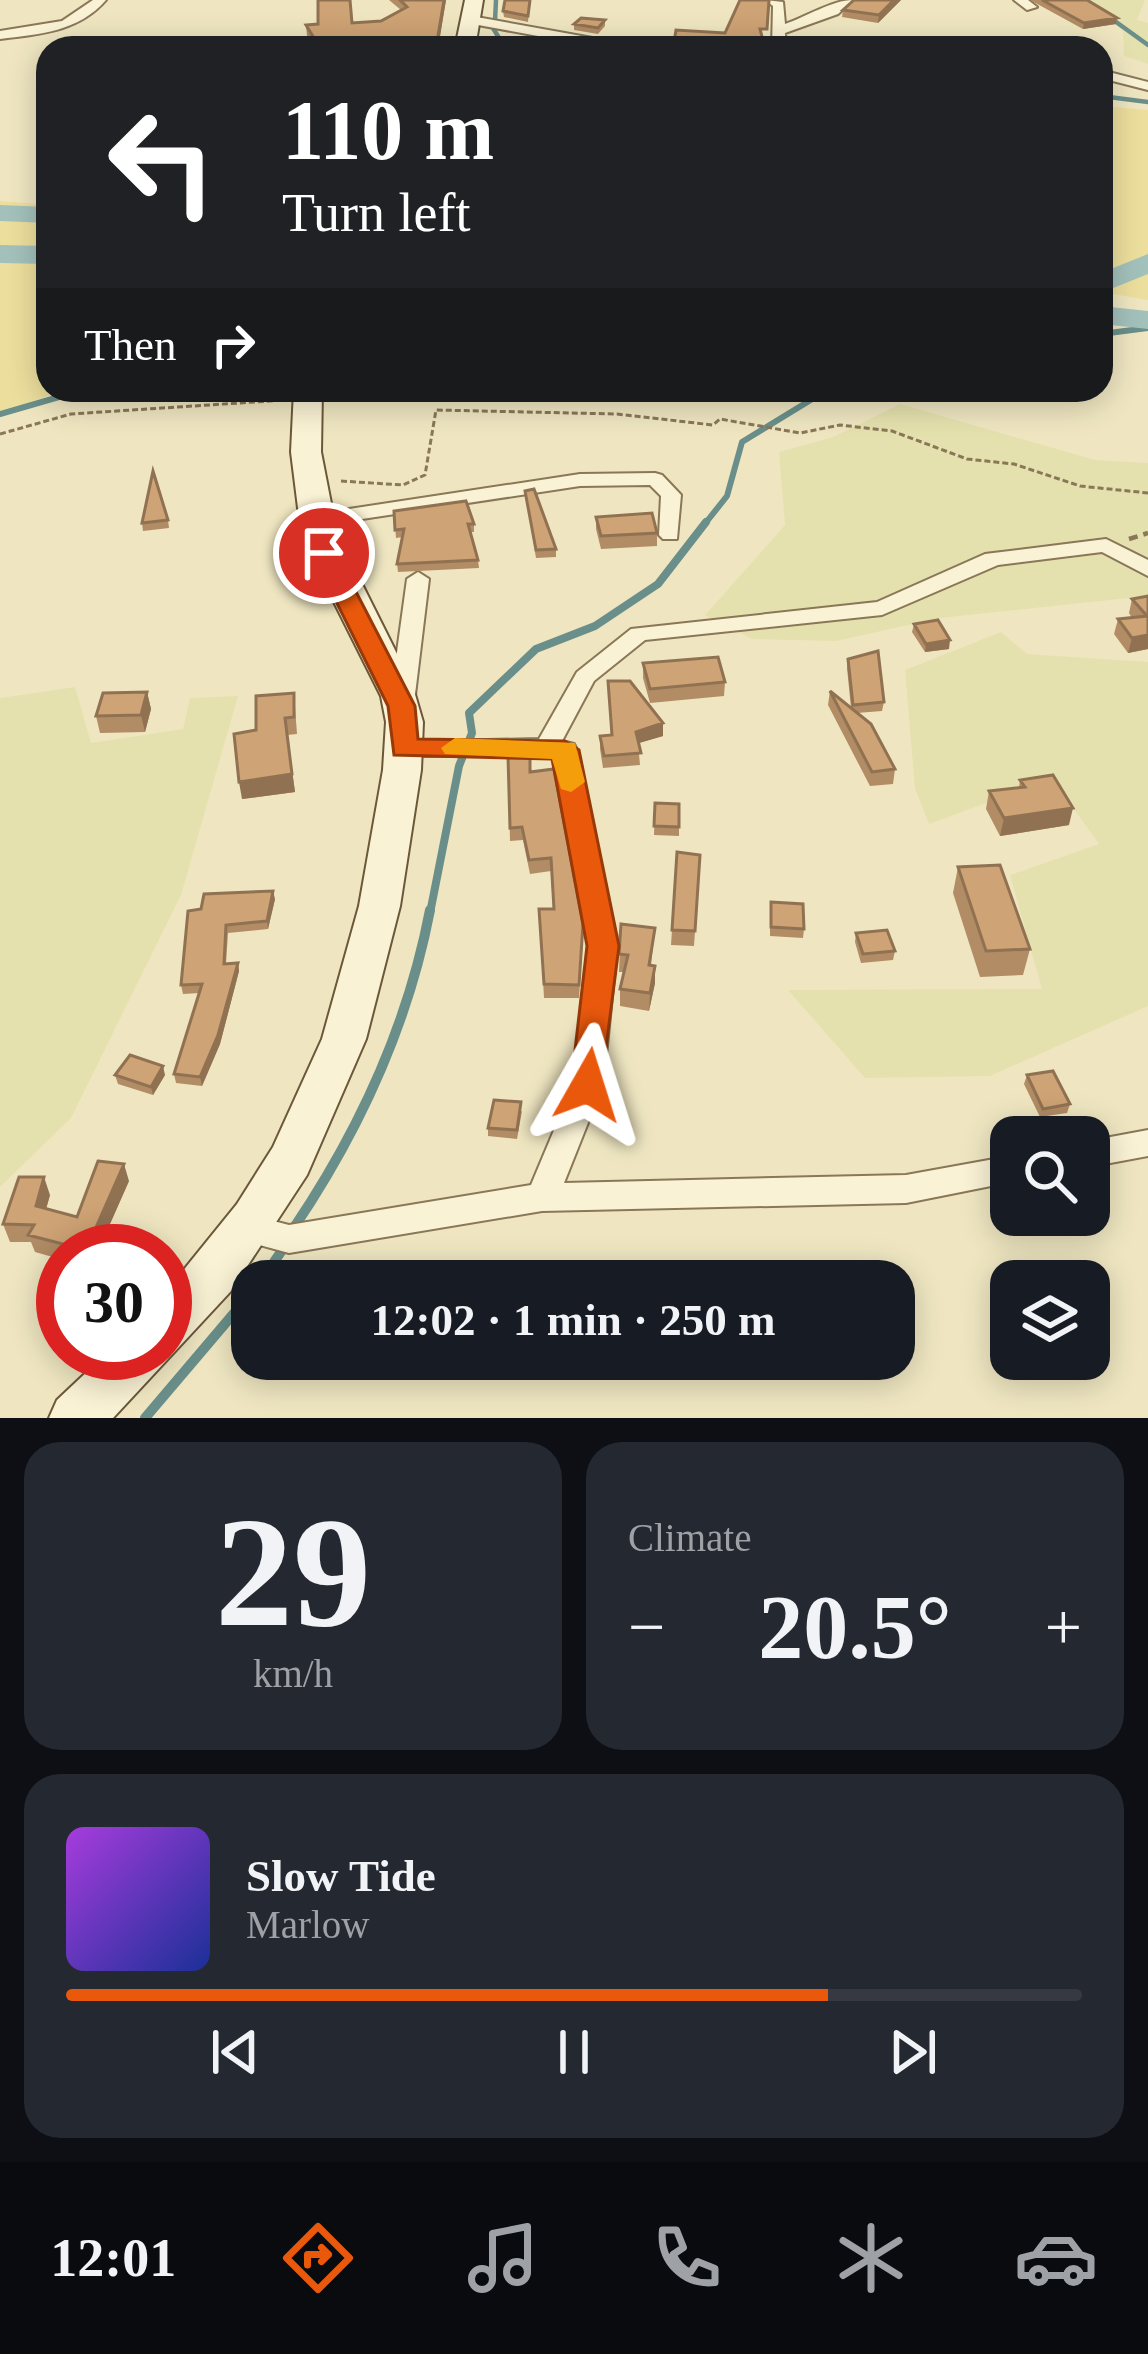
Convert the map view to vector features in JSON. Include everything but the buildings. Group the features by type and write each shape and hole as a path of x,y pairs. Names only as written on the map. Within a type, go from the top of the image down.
{"main road":[{"path":"192,1302 225,1267 286,1174 350,1034 384,886 404,748 402,706 324,553 305,475 307,402"},
{"path":"76,1418 115,1380"}],"street":[{"path":"0,35 68,26 86,17 100,0"},
{"path":"771,0 778,5 779,36"},
{"path":"779,31 834,11 847,0"},
{"path":"472,10 577,36"},
{"path":"1113,77 1148,86"},
{"path":"316,520 580,480 636,476 655,479 670,495 670,535"},
{"path":"547,747 585,677 639,634 882,608 992,559 1106,545 1148,569"},
{"path":"402,706 418,579"},
{"path":"404,748 565,750 603,946 588,1085 542,1197"},
{"path":"1110,1150 1148,1143"},
{"path":"250,1229 289,1238 346,1233 542,1197 906,1189 990,1173"}],"path":[{"path":"0,434 71,414 220,402"},
{"path":"305,475 403,485 425,475 436,410 548,410 713,425 720,419 800,433 840,425 892,431 967,459 1014,464 1080,486 1148,493"}],"shaded area":[{"path":"1084,0 1145,0 1137,20 1148,23 1148,64 1124,56 1123,31"},
{"path":"900,404 1095,460 1148,463 1148,596 940,618 836,641 752,639 705,615 785,525 779,452 833,437"},
{"path":"1001,632 1027,654 1148,662 1148,1006 990,1076 865,1078 788,990 1042,989 1010,875 1099,844 1052,779 929,824 915,789 905,670"},
{"path":"75,687 91,743 183,729 190,698 238,696 181,895 71,1118 0,1187 0,698"}],"sand":[{"path":"1113,107 1148,110 1148,300 1113,294"},
{"path":"0,201 36,204 36,400 0,413"}],"waterway":[{"path":"495,21 496,0"},
{"path":"1112,19 1148,45"},
{"path":"493,28 498,36"},
{"path":"1113,98 1148,102"},
{"path":"0,213 36,214"},
{"path":"0,254 36,255"},
{"path":"1113,279 1148,263"},
{"path":"1113,316 1148,320"},
{"path":"1113,332 1148,328"},
{"path":"0,414 42,402"},
{"path":"704,525 727,496 742,442 807,402"},
{"path":"430,913 459,766 472,733 469,713 536,649 595,626 658,584 706,522"},
{"path":"293,1229 339,1155 378,1077 408,995 430,910"},
{"path":"275,1260 287,1243"},
{"path":"145,1418 231,1317"}],"slow traffic":[{"path":"455,748 565,750 571,782"}],"route":[{"path":"324,553 402,706 404,748 565,750 603,946 588,1085"}]}
